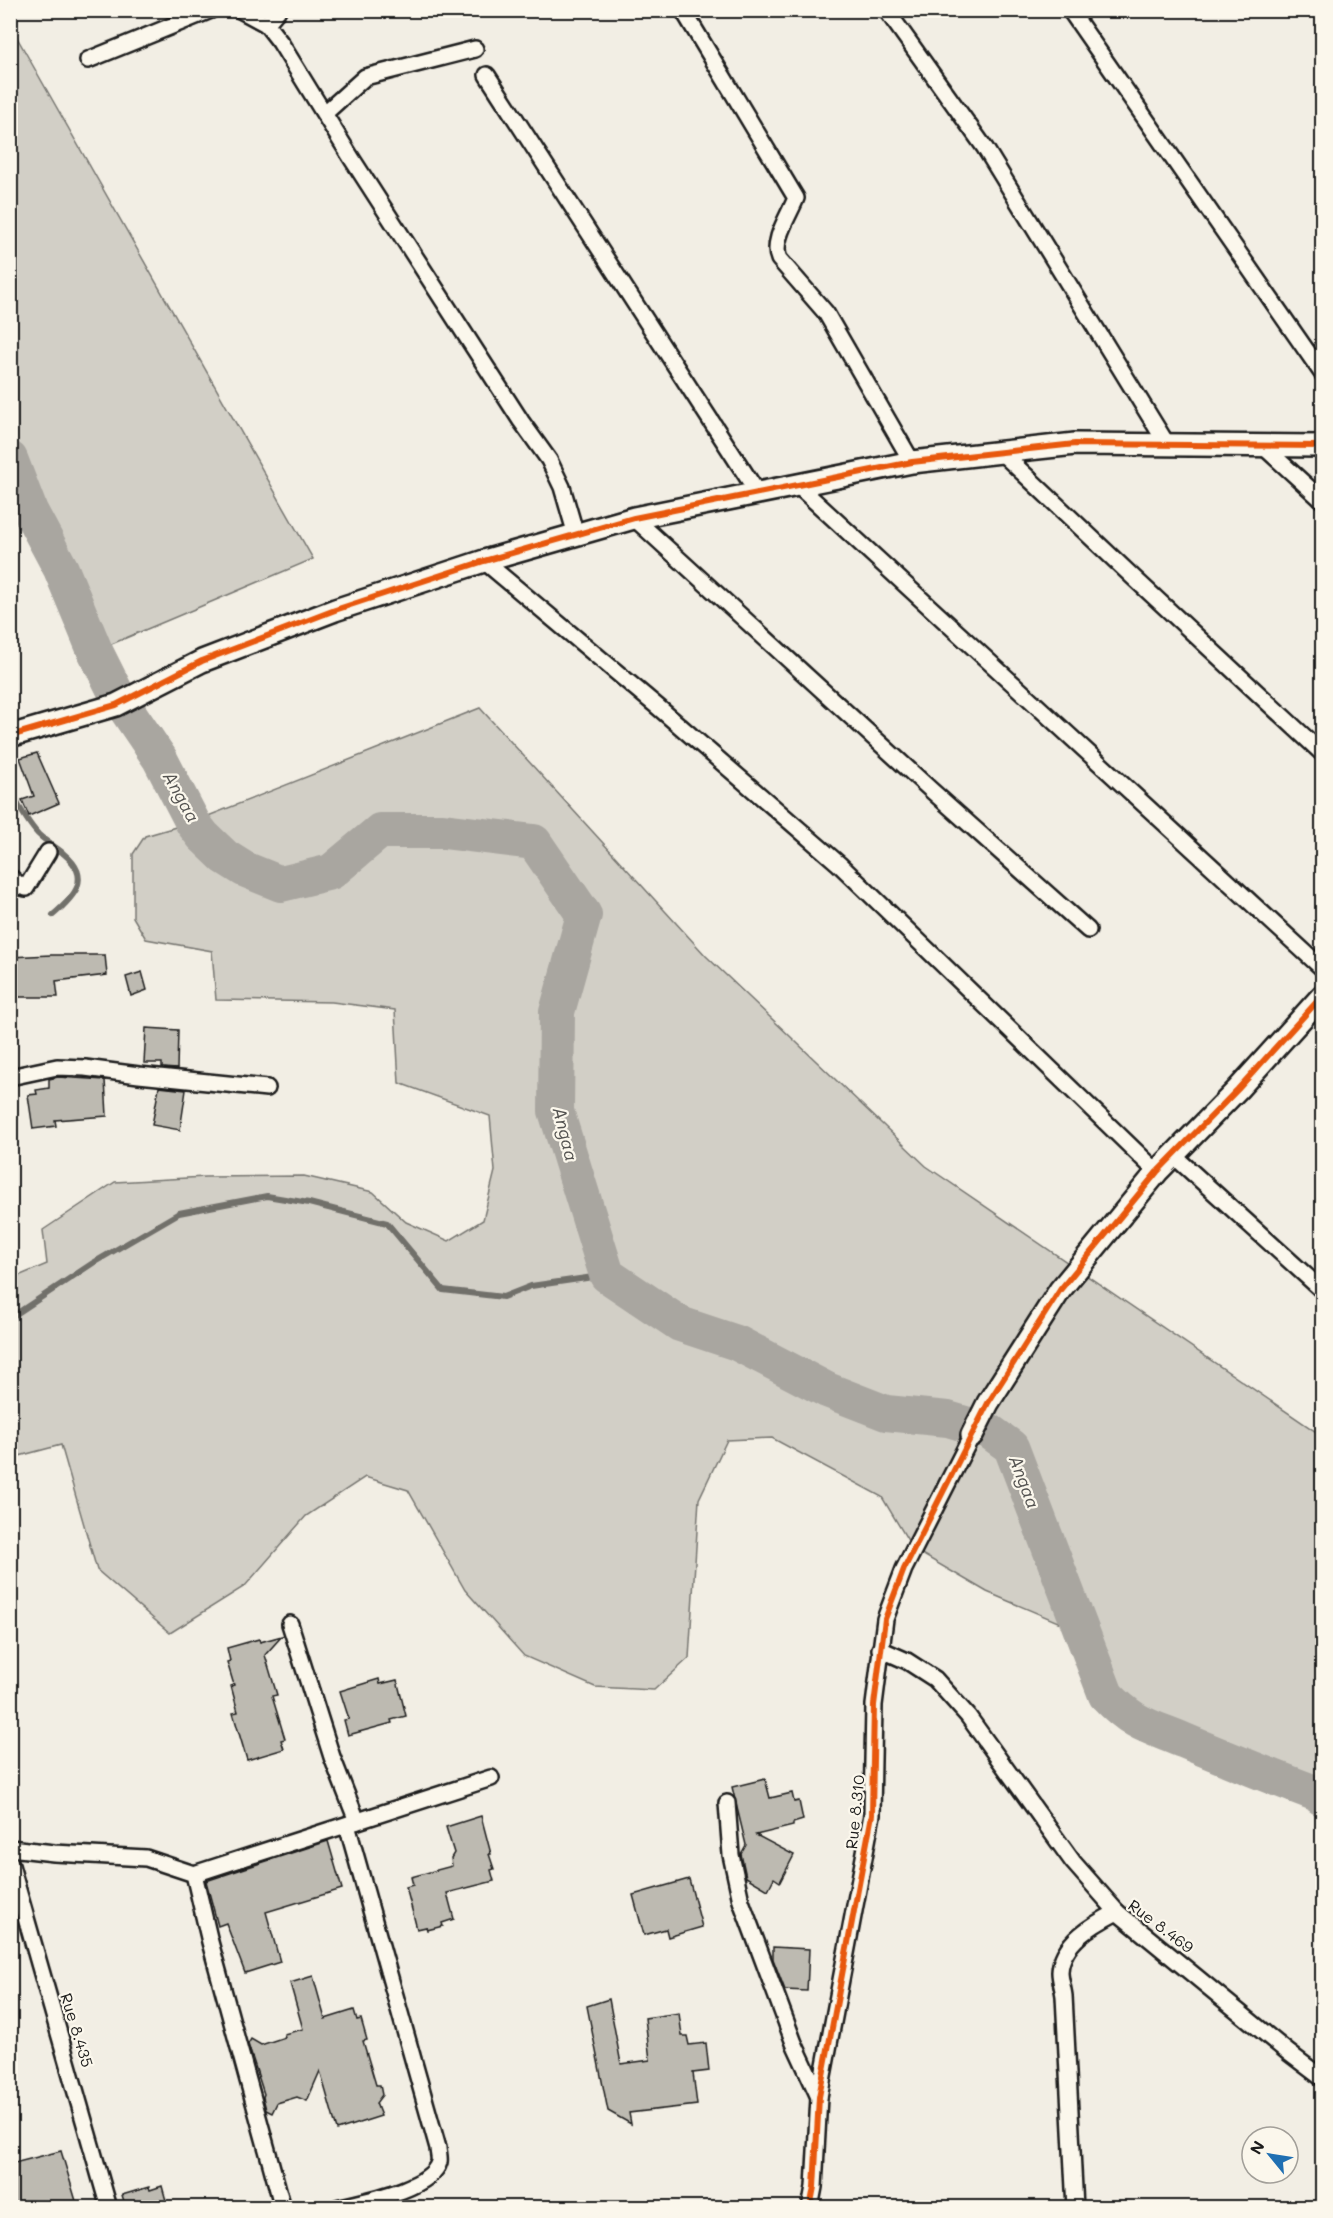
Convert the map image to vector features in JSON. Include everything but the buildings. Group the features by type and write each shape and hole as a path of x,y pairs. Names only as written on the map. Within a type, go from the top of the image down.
{"street":[{"path":"88,60 211,10"},
{"path":"240,10 267,24 295,64 521,421 549,460 562,487 576,535"},
{"path":"267,24 278,10"},
{"path":"682,10 796,198 777,243 776,252 779,260 826,313 912,462"},
{"path":"887,11 985,148 1168,447"},
{"path":"1072,13 1323,373"},
{"path":"325,113 365,77 475,49"},
{"path":"487,75 757,492"},
{"path":"10,736 116,705 213,657 335,610 484,561 634,518 912,462 1003,454 1075,444 1168,447 1323,446"},
{"path":"1263,446 1323,500"},
{"path":"1003,454 1323,753"},
{"path":"796,484 1323,968"},
{"path":"634,518 931,790 1088,930"},
{"path":"484,561 658,707 839,864 1157,1172"},
{"path":"10,877 26,888 48,852"},
{"path":"972,1436 988,1403 1060,1290 1157,1172 1238,1089 1323,996"},
{"path":"10,1077 57,1067 85,1068 267,1088"},
{"path":"1173,1155 1321,1284"},
{"name":"Rue 8.310","path":"810,2208 814,2187 819,2097 871,1822 874,1705 885,1619 904,1569 972,1436"},
{"path":"290,1624 352,1823 438,2148 439,2162 433,2172 424,2179 389,2194 337,2208"},
{"path":"880,1649 907,1661 935,1679 968,1716 1073,1862 1117,1911"},
{"path":"10,1848 146,1858 194,1874 491,1778"},
{"path":"727,1803 731,1855 741,1901 794,2043 819,2097"},
{"name":"Rue 8.435","path":"10,1862 109,2208"},
{"path":"194,1874 210,1942 284,2208"},
{"name":"Rue 8.469","path":"1075,2208 1064,1996 1060,1971 1068,1949 1085,1930 1117,1911 1289,2053 1323,2078"}],"shaded area":[{"path":"11,27 313,559 95,651 61,569 30,511 11,459"},
{"path":"480,708 706,956 926,1166 1322,1436 1322,1798 1315,1793 1135,1719 1108,1697 1096,1675 1084,1633 987,1592 913,1549 882,1497 772,1438 727,1440 699,1499 689,1658 654,1690 595,1687 524,1656 465,1590 408,1490 365,1477 306,1516 245,1586 170,1633 97,1570 61,1445 19,1456 11,1439 11,1279 47,1264 43,1230 115,1182 205,1177 304,1176 373,1192 406,1222 449,1241 483,1220 495,1171 490,1116 399,1083 395,1010 332,1002 216,1000 212,951 146,939 133,917 133,854 145,836 193,822"}],"waterway":[{"name":"Angaa","path":"10,459 30,511 61,569 95,651 118,697 160,759 193,823 225,857 244,869 281,884 331,872 380,831 443,831 534,842 584,915 557,1012 556,1111 607,1275 680,1324 737,1343 827,1390 886,1413 948,1419 989,1431 1011,1447 1106,1695 1125,1713 1142,1724 1315,1793 1322,1798"},
{"path":"10,790 22,813 34,829 64,854 77,871 79,879 77,887 68,901 53,915"},
{"path":"10,1318 93,1263 179,1213 267,1196 309,1203 387,1223 443,1290 503,1297 531,1286 607,1275"}],"cycle path":[{"path":"10,736 116,705 202,661 335,610 484,561 634,518 912,462 1075,444 1322,446"},
{"path":"810,2208 814,2187 819,2097 872,1815 874,1705 885,1619 904,1569 988,1403 1060,1290 1157,1172 1238,1089 1322,996"}]}
